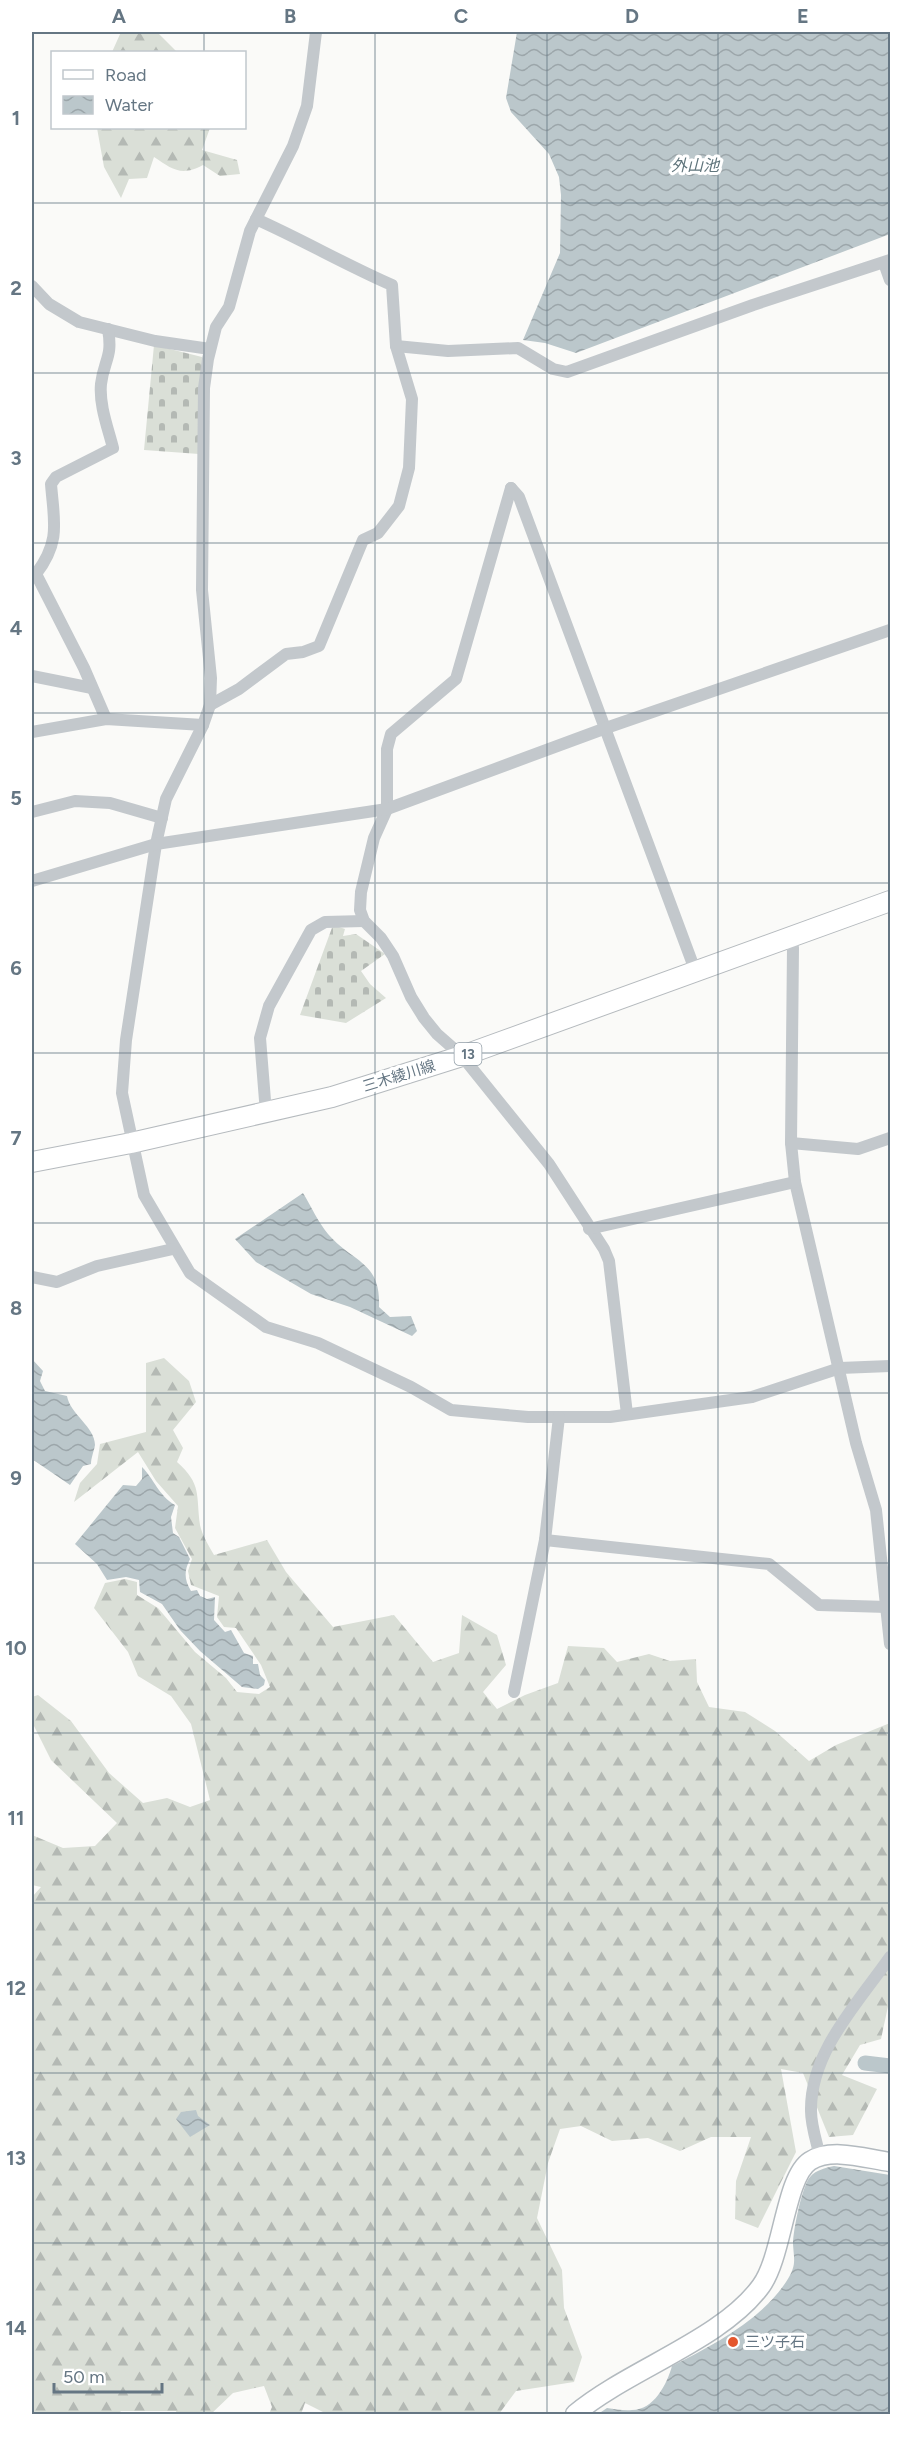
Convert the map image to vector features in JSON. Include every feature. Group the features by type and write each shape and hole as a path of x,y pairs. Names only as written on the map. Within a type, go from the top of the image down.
{"main road":[{"name":"三木綾川線","path":"32,1162 131,1143 332,1097 462,1056 694,970 891,901"}],"street":[{"path":"316,32 306,105 293,146 250,231 229,307 216,327 204,388 202,590 211,678 210,705 203,725 166,799 156,844 126,1040 122,1093 144,1195 173,1249 189,1273 266,1327 318,1343 411,1387 452,1410 559,1418 610,1417 752,1397 840,1368 891,1366"},
{"path":"210,705 239,689 286,654 303,652 319,646 363,540 378,533 399,506 409,468 412,399 396,346 392,285 335,261 312,245 256,219"},
{"path":"396,346 448,351 518,348 553,369 567,372 753,305 887,261 891,280"},
{"path":"32,286 49,304 80,322 154,341 210,349"},
{"path":"106,718 84,668 36,574 54,543 55,524 51,484 56,477 113,448 102,402 101,383 111,349 108,329"},
{"path":"627,1413 609,1261 549,1164 462,1056 437,1034 424,1018 411,997 393,957 381,938 364,921 360,910 361,892 374,838 387,809 387,749 391,735 456,679 511,488 519,497 694,970"},
{"path":"32,881 156,844 387,809 606,728 891,630"},
{"path":"32,676 92,688"},
{"path":"32,732 106,718 203,725"},
{"path":"32,812 75,801 110,803 162,818"},
{"path":"267,1113 260,1038 274,996 311,930 325,922 364,921"},
{"path":"789,938 793,948 790,1143 795,1182 840,1368 885,1539 887,1607 891,1644"},
{"path":"790,1143 858,1149 891,1138"},
{"path":"589,1229 795,1182"},
{"path":"32,1277 57,1281 97,1266 173,1249"},
{"path":"514,1692 545,1540 559,1418"},
{"path":"545,1540 770,1564 819,1605 887,1607"},
{"path":"820,2157 811,2112 816,2073 826,2048 891,1957"},
{"path":"575,2415 615,2385 715,2328 749,2300 769,2273 776,2256 797,2177 803,2168 820,2157 842,2155 891,2162"}],"green space":[{"path":"121,32 157,32 176,51 112,51"},
{"path":"97,129 210,129 202,150 237,160 240,174 220,176 203,165 195,169 177,170 154,157 147,178 129,179 121,198 104,167"},
{"path":"154,345 202,357 199,454 144,450"},
{"path":"333,925 345,929 343,936 356,934 385,954 361,971 370,984 386,998 346,1023 300,1015"},
{"path":"164,1358 189,1381 196,1402 173,1430 183,1448 177,1462 191,1477 194,1484 198,1498 201,1529 214,1555 267,1540 286,1572 333,1627 394,1615 433,1662 459,1653 462,1615 497,1635 506,1665 483,1692 497,1709 525,1695 558,1683 568,1646 604,1648 617,1662 649,1654 670,1661 696,1659 697,1682 709,1707 745,1712 775,1731 809,1761 836,1745 890,1723 890,1997 881,2039 860,2045 842,2075 877,2089 853,2135 829,2137 803,2073 781,2069 796,2152 758,2228 735,2219 736,2181 751,2137 711,2137 680,2151 648,2138 612,2141 581,2126 560,2129 548,2163 537,2218 562,2270 564,2308 582,2357 574,2382 516,2391 499,2414 327,2414 305,2403 301,2414 269,2414 272,2407 264,2386 233,2393 211,2414 177,2414 176,2411 121,2411 118,2414 32,2414 32,1897 41,1887 32,1885 32,1835 63,1848 95,1846 117,1823 51,1760 32,1722 32,1697 38,1695 71,1721 109,1773 143,1803 167,1798 190,1807 210,1800 191,1724 171,1696 138,1676 128,1652 94,1608 105,1583 125,1579 137,1582 137,1595 158,1608 195,1652 226,1678 237,1692 259,1694 270,1687 261,1665 236,1628 224,1627 217,1617 219,1596 191,1585 188,1571 192,1559 175,1528 178,1506 156,1481 138,1452 74,1502 80,1483 97,1464 100,1444 146,1432 146,1363"}],"water":[{"name":"外山池","path":"517,32 890,32 890,234 576,353 545,343 523,340 560,253 561,195 559,177 549,154 511,112 506,98"},
{"path":"303,1193 328,1234 370,1271 378,1292 379,1307 390,1317 411,1316 417,1331 412,1336 350,1307 311,1294 256,1262 235,1239"},
{"path":"32,1359 43,1371 40,1381 45,1391 67,1396 69,1403 94,1438 91,1464 83,1466 70,1485 32,1459"},
{"path":"142,1467 165,1497 175,1505 171,1517 173,1533 179,1537 190,1559 186,1579 191,1591 197,1590 200,1596 207,1599 215,1597 214,1620 225,1632 231,1630 244,1653 253,1656 253,1664 258,1664 260,1675 265,1680 264,1685 258,1689 242,1687 200,1651 180,1630 162,1604 140,1592 139,1580 126,1577 107,1580 97,1564 75,1544 123,1485 136,1486 142,1479"},
{"path":"196,2110 198,2116 210,2125 190,2137 176,2119 181,2112"},
{"path":"834,2166 890,2175 890,2414 598,2414 607,2408 629,2410 647,2406 663,2388 672,2366 735,2331 763,2309 790,2276 794,2259 795,2229 807,2182 815,2173"}],"waterway":[{"path":"865,2063 890,2066"}],"place":[{"name":"三ツ子石","path":"733,2342"}]}
